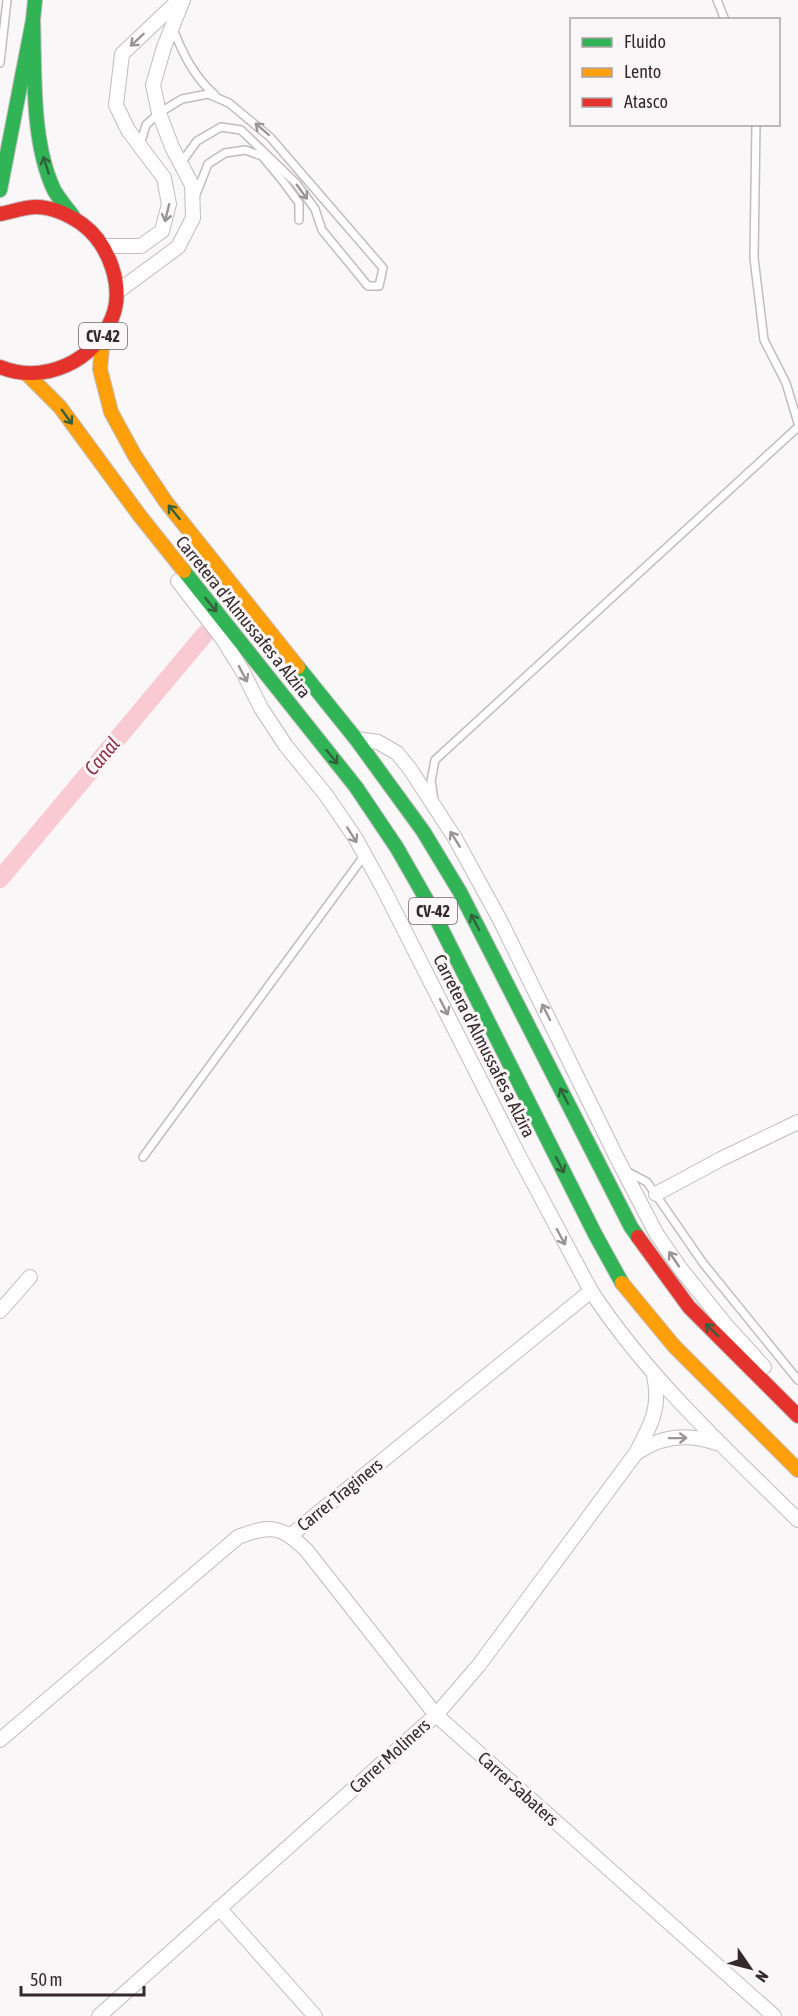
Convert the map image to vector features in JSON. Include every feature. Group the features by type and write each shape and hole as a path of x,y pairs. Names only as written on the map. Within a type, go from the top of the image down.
{"main road":[{"name":"CV-42","path":"0,190 35,0"},
{"name":"CV-42","path":"33,20 43,157 54,189 73,216"},
{"name":"CV-42","path":"0,214 12,209 33,206 54,209 73,216 91,229 105,246 114,268 117,292 113,316 103,338 82,358 56,371 27,374 0,367"},
{"name":"Carretera d'Almussafes a Alzira","path":"103,338 100,369 111,412 135,456 166,502 356,739 423,831 460,892 631,1227 689,1307 798,1416"},
{"name":"Carretera d'Almussafes a Alzira","path":"27,374 60,407 130,503 356,787 397,848 429,904 595,1234 626,1289 674,1346 798,1470"}],"street":[{"path":"117,292 178,246 193,218 192,185 172,147 159,113 153,85 181,0"},
{"path":"105,246 141,246 162,231 170,204 164,178 128,130 116,105 122,54 181,0"},
{"name":"Carretera d'Almussafes a Alzira","path":"130,503 160,559 222,638 242,670 261,708 286,746 326,795 356,839 524,1166 604,1311 653,1374 697,1422 798,1520"},
{"name":"Carretera d'Almussafes a Alzira","path":"356,739 378,742 397,753 455,838 500,920 656,1233 680,1268 725,1324 775,1380 787,1404"},
{"path":"656,1194 721,1159 798,1122"},
{"path":"0,1311 30,1277"},
{"name":"Carrer Traginers","path":"0,1740 238,1537 256,1530 276,1529 291,1535 591,1291"},
{"name":"Carrer Moliners","path":"99,2016 436,1716 479,1665 636,1453 657,1408 657,1390 653,1374"},
{"name":"Carrer Moliners","path":"636,1453 651,1444 672,1437 702,1438 723,1446"},
{"name":"Carrer Sabaters","path":"291,1535 307,1551 436,1716 774,2016"},
{"path":"219,1908 315,2016"}],"lane":[{"path":"0,63 7,0"},
{"path":"717,0 724,18"},
{"path":"172,27 192,70 219,99"},
{"path":"140,146 146,125 159,113 182,99 208,94 229,103 270,136 383,268 379,286 368,286 321,230 315,209 296,183 241,130 221,127 196,141 180,164"},
{"path":"435,808 431,781 435,760 798,425 786,383 764,340 754,258 756,126"},
{"path":"0,150 6,165"},
{"path":"193,202 208,165 225,153 245,150 262,156 282,180 299,203 299,220"},
{"path":"143,1156 364,856"},
{"path":"623,1169 647,1182 703,1263 798,1380"}],"waterway":[{"name":"Canal","path":"0,879 205,634"}],"traffic: fast":[{"path":"0,190 35,0"},
{"path":"33,20 34,84 41,150 54,190 73,216"},
{"path":"184,571 356,787 397,848 429,904 595,1234 622,1283"},
{"path":"298,667 356,739 423,831 460,892 638,1237"}],"traffic: slow":[{"path":"103,337 100,369 111,412 135,456 166,502 298,667"},
{"path":"27,374 60,407 140,516 184,571"},
{"path":"622,1283 674,1346 798,1470"}],"traffic: jam":[{"path":"0,214 42,207 60,212 82,224 91,232 106,254 112,266 116,292 116,306 104,333 81,357 50,371 34,373 17,372 0,367"},
{"path":"638,1237 689,1307 798,1416"}]}
